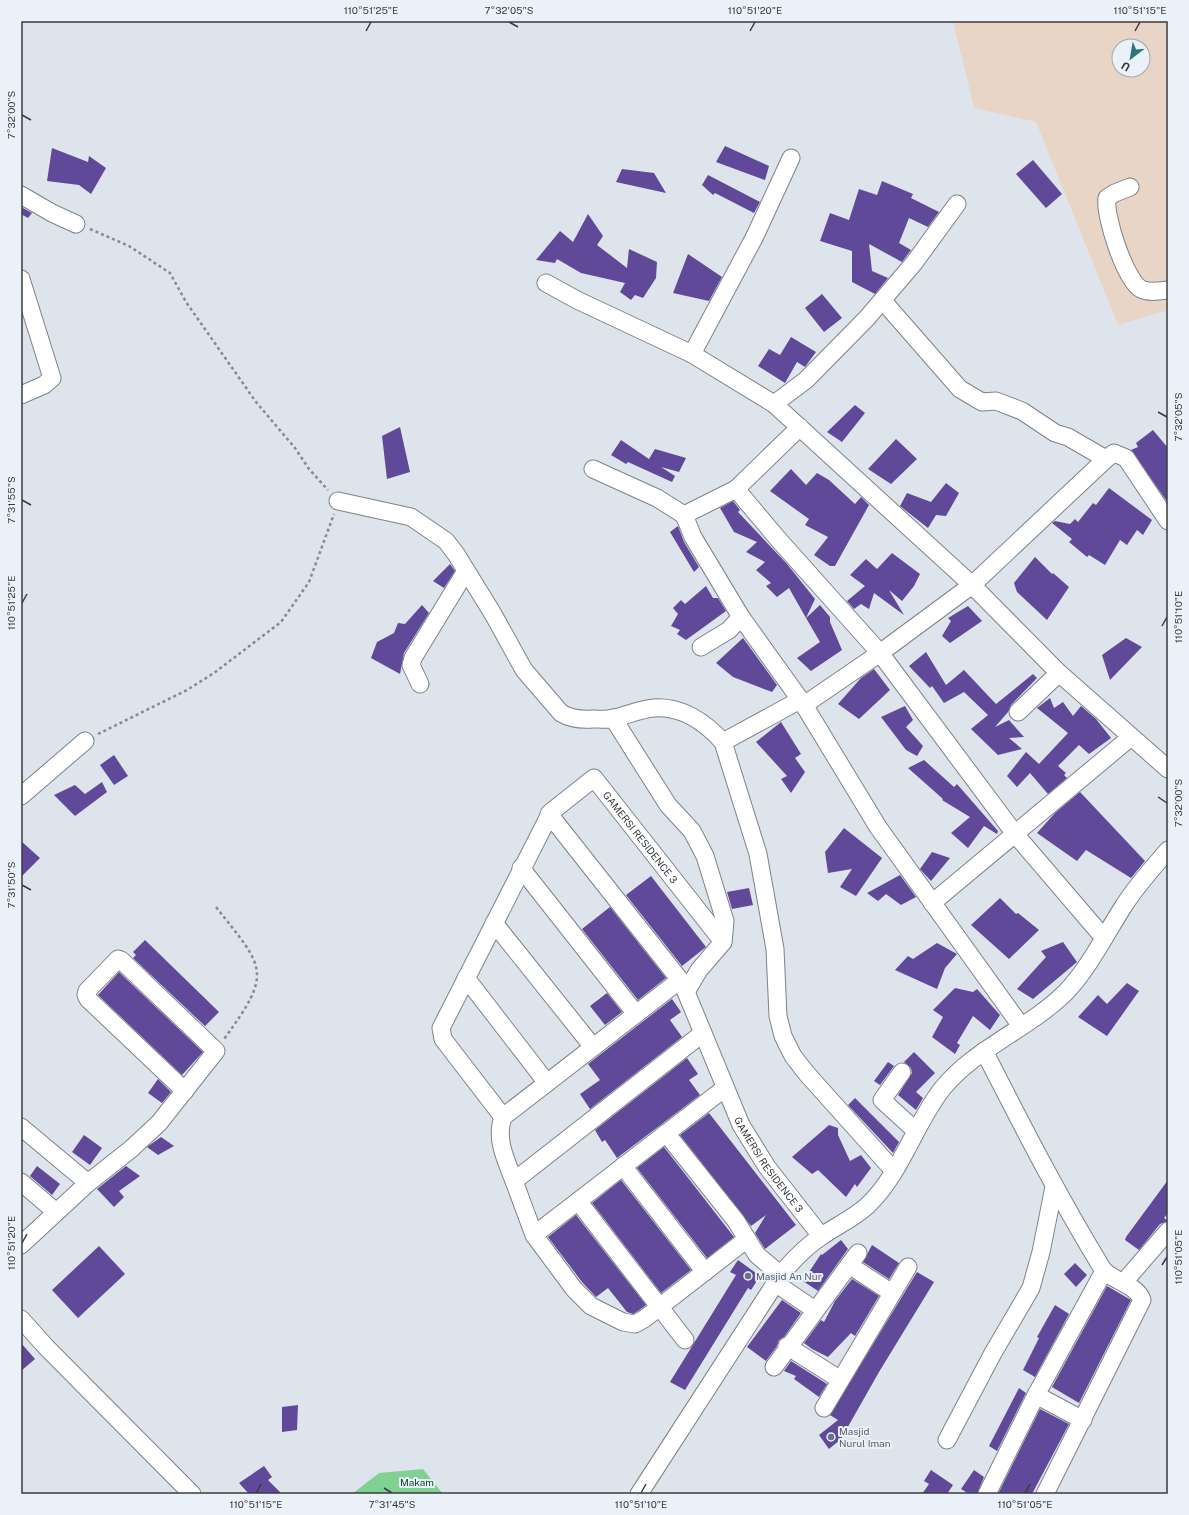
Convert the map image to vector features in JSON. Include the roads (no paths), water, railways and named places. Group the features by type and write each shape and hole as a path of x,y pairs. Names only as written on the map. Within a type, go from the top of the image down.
{"street":[{"path":"692,354 755,236 791,158"},
{"path":"1130,187 1107,198 1106,206 1115,239 1130,278 1140,289 1154,292 1168,290"},
{"path":"21,195 52,213 76,224"},
{"path":"774,404 806,380 883,301 914,263 957,204"},
{"path":"21,279 52,378 44,385 21,395"},
{"path":"546,283 577,300 692,354 774,404 972,585 1059,673 1168,769"},
{"path":"883,301 960,389 982,402 996,401 1022,411 1055,433 1068,437 1106,459"},
{"path":"684,515 736,489 800,427"},
{"path":"723,742 802,702 880,653 972,585 1114,453 1126,458 1168,521"},
{"path":"593,469 657,498 684,515 693,537 741,616 802,702 878,827 1021,1026"},
{"path":"736,489 778,539 880,653 1015,834 1104,938"},
{"path":"338,502 411,517 446,541 466,571 524,670 561,713 576,719 613,718 654,708 672,710 696,718 712,730 723,742 758,854 775,949 778,1016 783,1036 793,1056 894,1171"},
{"path":"420,684 410,666 413,658 466,571"},
{"path":"701,647 729,630 741,616"},
{"path":"1018,712 1059,673"},
{"path":"613,718 668,805 692,831 705,856 725,921 723,942 683,986 636,1014 503,1117 499,1133 500,1141 534,1235 574,1289 591,1306 629,1323 640,1322 747,1239"},
{"path":"932,903 1131,737"},
{"path":"21,796 85,741"},
{"name":"GAMERSI RESIDENCE 3","path":"503,1117 443,1039 441,1028 549,814 594,778 723,942"},
{"name":"GAMERSI RESIDENCE 3","path":"549,814 683,986 724,1088 741,1125 761,1158 821,1236"},
{"path":"638,1494 780,1277 799,1255 821,1236 866,1206 894,1171 916,1131 943,1088 958,1073 984,1051 1047,1009 1066,991 1079,976 1137,887 1168,850"},
{"path":"521,868 636,1014"},
{"path":"494,923 593,1047"},
{"path":"21,1245 88,1183 131,1149 159,1123 185,1091 216,1051 121,960 118,959 87,991 86,995 88,999 185,1091"},
{"path":"466,978 547,1083"},
{"path":"514,1181 703,1033"},
{"path":"984,1051 1054,1187 1104,1271 1124,1282 1141,1296 1140,1306 1045,1494"},
{"path":"902,1072 882,1100 916,1131"},
{"path":"534,1235 724,1088"},
{"path":"21,1127 88,1183"},
{"path":"666,1133 736,1222 758,1255 780,1277 818,1306"},
{"path":"623,1166 705,1272"},
{"path":"21,1182 56,1212"},
{"path":"947,1440 994,1352 1031,1288 1041,1252 1054,1187"},
{"path":"578,1201 685,1340"},
{"path":"1124,1282 1168,1231"},
{"path":"774,1367 787,1346 853,1259 892,1293"},
{"path":"824,1408 839,1379 908,1267"},
{"path":"987,1494 1036,1395 1104,1271"},
{"path":"21,1319 46,1347 192,1494"},
{"path":"787,1346 839,1379"},
{"path":"1036,1395 1083,1420"}],"place":[{"name":"Masjid An Nur","path":"748,1276"},
{"name":"Masjid Nurul Iman","path":"831,1437"}],"park label":[{"name":"Makam","path":"417,1482"}]}
